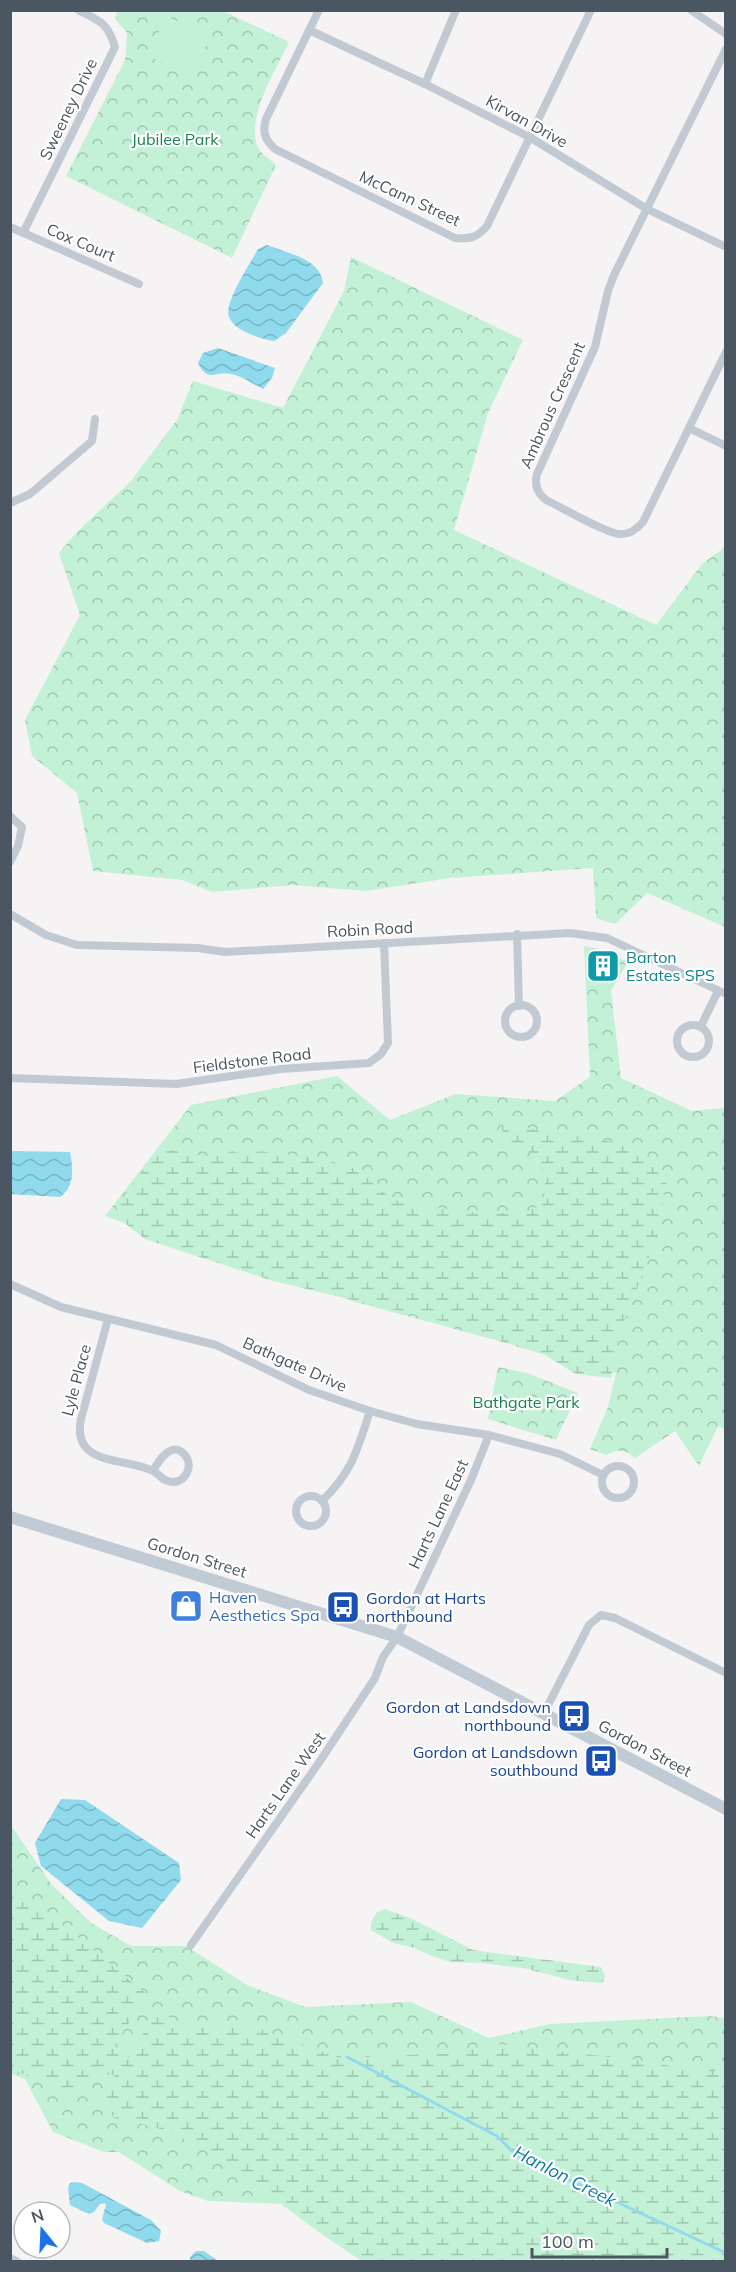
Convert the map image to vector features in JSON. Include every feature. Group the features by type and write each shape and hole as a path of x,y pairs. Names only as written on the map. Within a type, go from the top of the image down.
{"main road":[{"name":"Gordon Street","path":"10,1517 397,1637 726,1809"}],"street":[{"name":"Sweeney Drive","path":"23,233 115,47 110,31 101,21 78,10"},
{"name":"McCann Street","path":"319,10 266,119 264,134 267,142 275,149 454,238 468,239 478,236 487,226 591,10"},
{"path":"424,84 456,10"},
{"path":"691,10 726,34"},
{"name":"Kirvan Drive","path":"309,30 531,138 647,209 726,247"},
{"name":"Ambrous Crescent","path":"726,49 614,275 595,347 537,474 536,485 541,496 613,532 625,534 632,531 643,522 726,352"},
{"name":"Cox Court","path":"10,227 139,284"},
{"path":"10,502 30,494 92,441 95,419"},
{"path":"689,428 726,446"},
{"path":"10,816 22,827 18,846 10,862"},
{"name":"Robin Road","path":"10,914 46,935 77,945 198,948 225,952 517,934 570,933 607,938 722,992"},
{"path":"517,934 519,1006"},
{"name":"Fieldstone Road","path":"10,1078 176,1084 281,1069 369,1063 381,1054 388,1043 384,943"},
{"path":"701,1026 722,992"},
{"path":"690,1024 701,1026 708,1034 709,1044 699,1056 689,1057 677,1046 676,1040 680,1030 690,1024"},
{"name":"Bathgate Drive","path":"10,1284 61,1307 216,1345 309,1390 370,1411 417,1424 489,1435 560,1454 603,1474"},
{"name":"Lyle Place","path":"108,1319 81,1419 80,1434 86,1447 97,1456 153,1471"},
{"path":"322,1501 339,1485 347,1473 359,1446 370,1411"},
{"name":"Harts Lane East","path":"397,1637 471,1480 489,1435"},
{"path":"544,1713 589,1625 601,1615 615,1618 726,1673"},
{"name":"Harts Lane West","path":"191,1946 318,1764 375,1678 383,1657 397,1637"},
{"path":"10,2258 18,2262"}],"green space":[{"name":"Jubilee Park","path":"118,11 223,11 289,42 270,80 255,124 255,137 259,149 276,165 232,258 66,176 125,60 127,33 115,18"},
{"path":"169,17 207,36 209,40 192,75 189,76 149,56 148,53 166,18"},
{"path":"351,257 523,340 488,413 454,530 656,625 702,564 725,547 725,927 647,893 615,924 596,918 593,868 450,878 366,891 292,885 212,892 182,880 93,871 77,793 32,756 25,720 80,615 59,553 77,532 131,481 177,420 193,381 283,408 344,291"},
{"path":"584,946 600,949 628,962 611,991 621,1078 692,1111 725,1108 725,1429 718,1426 699,1466 675,1431 635,1458 624,1452 617,1451 606,1455 590,1449 608,1407 616,1373 352,1301 105,1216 191,1105 337,1076 390,1120 456,1094 555,1101 590,1077"},
{"path":"501,1124 631,1145 660,1165 667,1179 655,1242 617,1340 611,1378 576,1374 543,1354 518,1347 484,1331 273,1281 145,1239 121,1220 116,1207 142,1171 163,1149 205,1156 252,1151 320,1158 359,1170 381,1191 398,1201 465,1212 523,1213 542,1205 544,1172 542,1165 534,1155 504,1138"},
{"name":"Bathgate Park","path":"498,1367 527,1373 578,1393 556,1440 488,1419"},
{"path":"10,1824 52,1885 91,1923 131,1946 186,1946 247,1985 305,2007 411,2002 489,2038 550,2024 709,2016 725,2018 725,2261 361,2261 284,2204 208,2201 180,2191 119,2152 104,2152 53,2132 25,2079 11,2074"},
{"path":"10,1882 148,1995 113,2047 129,2057 157,2011 188,2027 252,2026 340,2058 455,2053 500,2044 644,2061 700,2072 725,2070 725,2261 363,2261 201,2148 162,2129 114,2118 100,2097 115,2076 99,2068 77,2097 11,2069"},
{"path":"385,1909 412,1919 473,1950 601,1967 605,1976 604,1981 600,1983 570,1980 523,1968 450,1962 415,1948 393,1943 371,1930 371,1923 376,1913"}],"water":[{"path":"267,245 310,263 321,275 323,283 286,333 274,341 255,336 237,327 229,317 228,311 234,293 258,249"},
{"path":"218,348 275,368 272,378 263,389 235,375 205,373 198,363 203,353"},
{"path":"10,1151 70,1152 71,1182 65,1193 60,1197 11,1194"},
{"path":"61,1799 85,1800 179,1863 181,1880 142,1928 109,1921 41,1866 35,1843"},
{"path":"70,2183 82,2183 151,2220 161,2231 159,2241 147,2243 104,2223 102,2219 105,2203 100,2204 94,2212 89,2214 72,2206 68,2188"},
{"path":"196,2251 204,2251 218,2261 190,2261 190,2257"}],"waterway":[{"name":"Hanlon Creek","path":"347,2057 497,2136 516,2155 726,2253"}],"place":[{"name":"Barton Estates SPS","path":"603,966"},
{"name":"Haven Aesthetics Spa","path":"186,1606"},
{"name":"Gordon at Harts northbound","path":"343,1607"},
{"name":"Gordon at Landsdown northbound","path":"574,1716"},
{"name":"Gordon at Landsdown southbound","path":"601,1761"}]}
